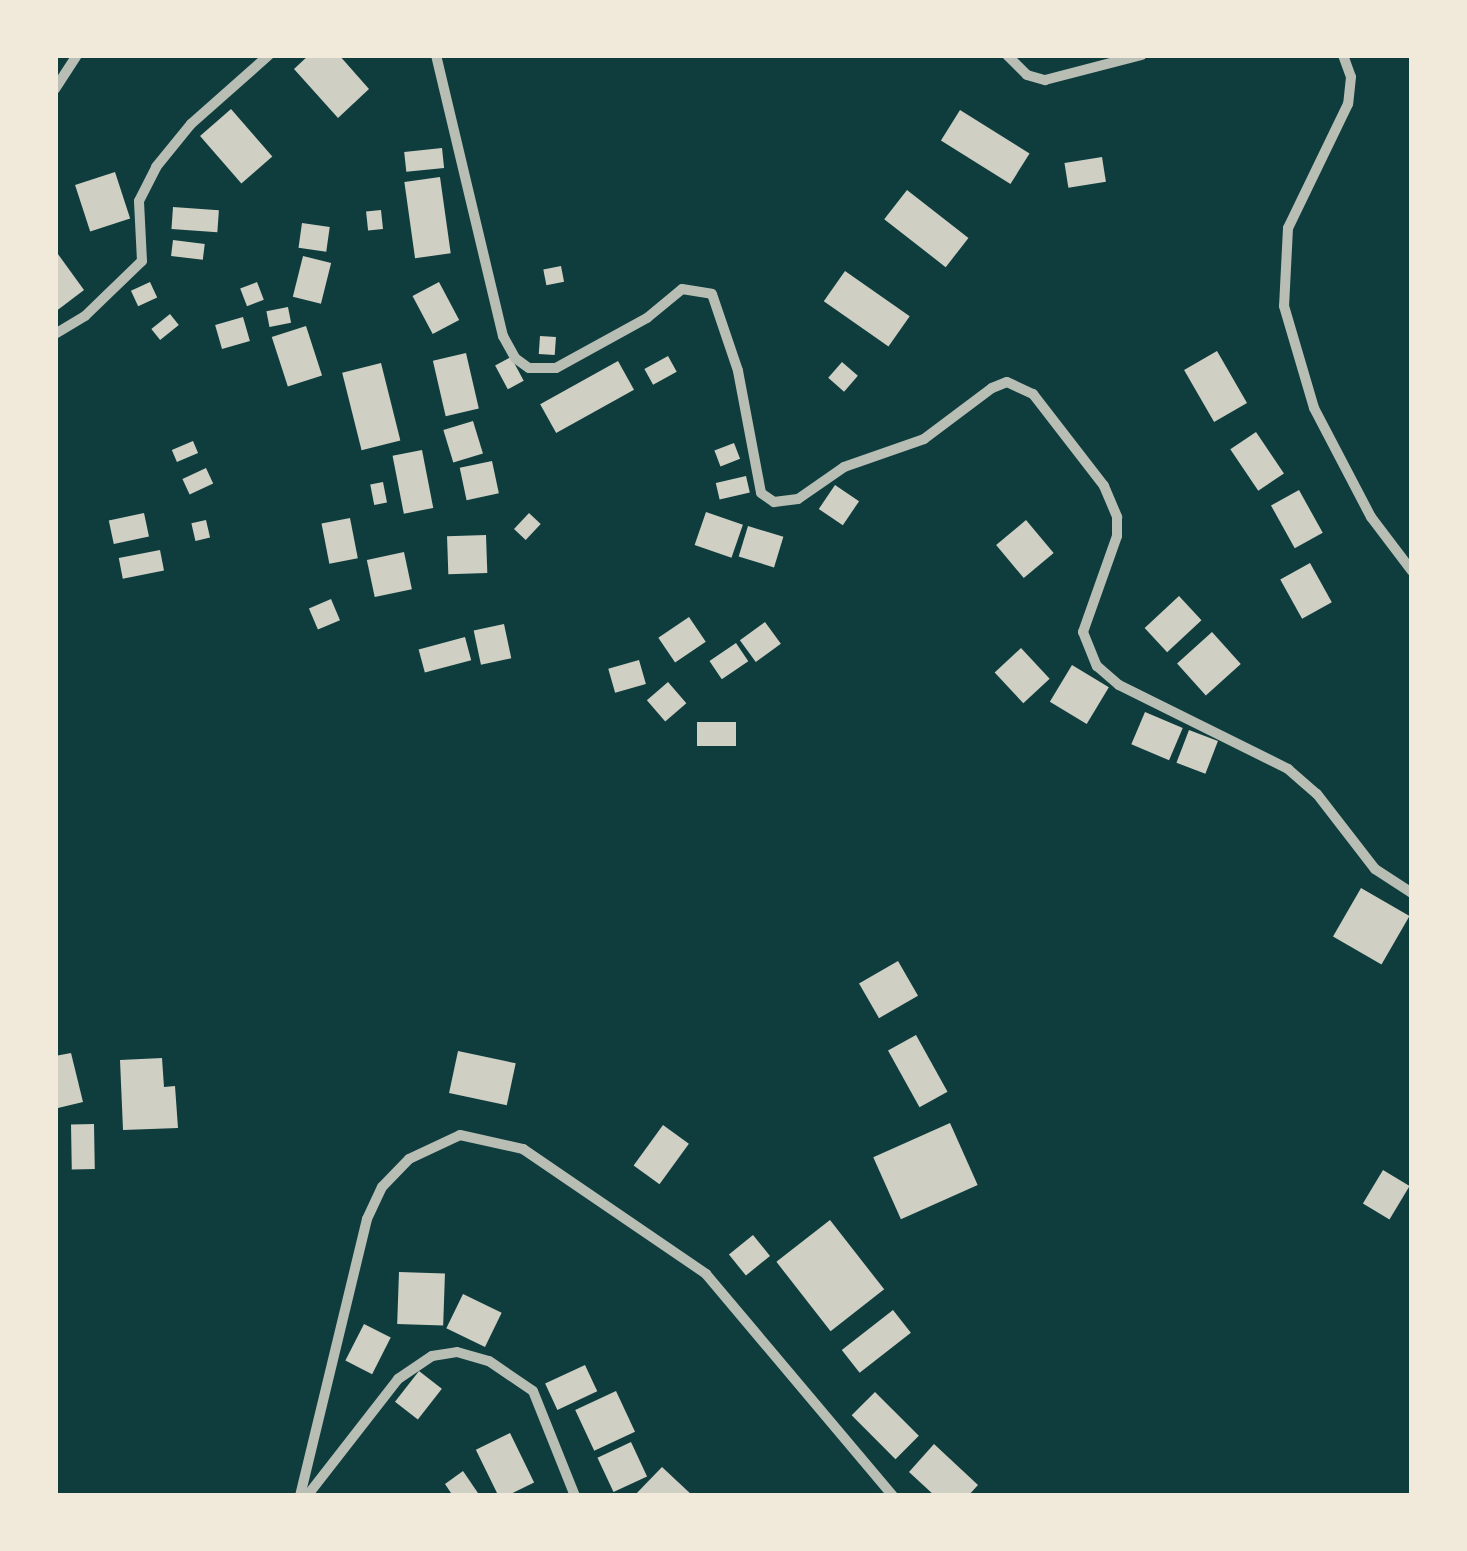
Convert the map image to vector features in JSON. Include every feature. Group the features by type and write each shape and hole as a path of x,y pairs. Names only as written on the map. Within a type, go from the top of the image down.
{"street":[{"path":"55,89 76,55"},
{"path":"55,334 86,316 142,262 138,200 156,167 191,124 269,55"},
{"path":"436,55 498,318 515,358 529,368 556,368 647,318 682,289 712,294 738,371 761,493 774,502 798,498 844,467 924,439 992,388 1006,382 1033,394 1104,486 1116,517 1116,536 1082,632 1097,666 1119,686 1288,769 1317,794 1374,869 1412,893"},
{"path":"1007,55 1027,75 1045,80 1142,55"},
{"path":"1343,55 1351,77 1348,104 1288,228 1284,306 1314,408 1371,518 1412,571"},
{"path":"304,1496 367,1219 382,1187 409,1158 460,1135 524,1149 706,1274 894,1496"},
{"path":"304,1496 398,1379 432,1356 457,1352 489,1361 533,1390 575,1496"}],"building":[{"path":"309,55 339,55 369,89 338,118 294,69"},
{"path":"231,109 272,157 241,183 200,136"},
{"path":"960,110 1030,153 1010,184 941,141"},
{"path":"442,148 444,168 406,172 404,152"},
{"path":"1102,157 1106,182 1068,188 1064,163"},
{"path":"115,172 130,219 90,232 75,185"},
{"path":"440,177 451,253 415,258 404,182"},
{"path":"907,190 968,238 946,267 884,219"},
{"path":"173,207 219,210 217,232 171,229"},
{"path":"381,210 383,229 368,230 366,212"},
{"path":"302,223 330,227 326,252 299,248"},
{"path":"173,240 205,244 203,260 171,256"},
{"path":"55,250 84,290 55,312"},
{"path":"303,256 331,263 321,304 293,297"},
{"path":"561,266 564,282 546,285 543,269"},
{"path":"845,271 910,316 888,347 824,301"},
{"path":"150,282 157,297 138,306 131,291"},
{"path":"257,282 264,300 247,306 240,288"},
{"path":"439,282 459,320 433,334 413,296"},
{"path":"288,307 291,323 269,327 266,311"},
{"path":"170,314 179,325 160,340 151,329"},
{"path":"243,317 250,341 222,349 215,325"},
{"path":"306,326 322,375 288,387 272,337"},
{"path":"540,336 556,337 555,355 539,354"},
{"path":"1217,351 1247,403 1214,422 1184,370"},
{"path":"466,353 479,409 446,416 433,361"},
{"path":"668,356 677,372 653,385 644,369"},
{"path":"511,357 524,381 508,389 495,365"},
{"path":"618,361 634,390 556,433 540,404"},
{"path":"842,362 858,376 844,392 828,378"},
{"path":"381,363 400,441 362,450 342,373"},
{"path":"473,421 483,454 453,463 443,430"},
{"path":"1256,432 1284,473 1258,491 1230,449"},
{"path":"193,441 198,453 177,462 172,450"},
{"path":"734,443 740,459 720,466 714,451"},
{"path":"422,450 433,508 404,514 393,456"},
{"path":"492,461 499,493 467,500 460,468"},
{"path":"206,468 213,483 190,494 182,479"},
{"path":"746,476 750,493 720,500 716,483"},
{"path":"383,482 387,503 374,505 370,484"},
{"path":"835,485 859,501 843,525 819,509"},
{"path":"1299,490 1323,533 1295,548 1271,506"},
{"path":"706,512 743,525 731,558 695,545"},
{"path":"144,513 149,536 114,544 109,520"},
{"path":"529,513 541,524 526,540 514,529"},
{"path":"350,518 358,558 329,564 322,524"},
{"path":"206,520 210,538 195,541 191,523"},
{"path":"1026,520 1054,553 1024,578 996,545"},
{"path":"748,526 783,537 774,567 739,557"},
{"path":"486,535 487,573 448,574 447,536"},
{"path":"160,550 164,571 123,579 119,558"},
{"path":"404,552 412,589 375,597 367,560"},
{"path":"1310,563 1332,602 1302,619 1280,579"},
{"path":"1179,596 1202,620 1167,652 1145,628"},
{"path":"331,599 340,620 318,630 309,608"},
{"path":"689,617 706,642 675,663 658,638"},
{"path":"765,622 781,644 756,662 740,640"},
{"path":"504,624 511,658 481,665 474,630"},
{"path":"1212,632 1241,664 1206,695 1177,663"},
{"path":"465,637 471,660 425,673 419,649"},
{"path":"736,643 748,661 722,679 709,661"},
{"path":"1021,648 1050,679 1023,703 995,673"},
{"path":"639,660 646,684 615,693 608,669"},
{"path":"1072,665 1109,687 1087,724 1050,702"},
{"path":"668,682 686,703 665,722 647,700"},
{"path":"1145,712 1183,728 1169,760 1131,744"},
{"path":"697,722 736,722 736,746 697,746"},
{"path":"1189,730 1218,741 1205,774 1176,763"},
{"path":"1361,888 1409,916 1381,964 1333,936"},
{"path":"898,961 918,996 879,1018 859,984"},
{"path":"916,1035 948,1092 920,1107 888,1051"},
{"path":"458,1051 516,1063 507,1105 449,1093"},
{"path":"71,1053 83,1102 58,1108 55,1056"},
{"path":"162,1058 164,1087 175,1086 178,1128 123,1130 120,1060"},
{"path":"950,1123 978,1185 901,1219 873,1157"},
{"path":"71,1124 94,1124 95,1169 72,1169"},
{"path":"663,1125 689,1144 659,1184 634,1165"},
{"path":"1383,1170 1410,1186 1389,1219 1363,1203"},
{"path":"830,1220 884,1289 831,1331 776,1262"},
{"path":"753,1235 770,1256 746,1275 729,1255"},
{"path":"399,1272 445,1274 443,1326 397,1324"},
{"path":"463,1294 502,1313 485,1347 446,1328"},
{"path":"893,1310 911,1333 860,1373 842,1350"},
{"path":"364,1324 391,1338 372,1374 345,1361"},
{"path":"585,1365 597,1391 557,1410 545,1384"},
{"path":"419,1371 442,1389 418,1420 395,1402"},
{"path":"616,1391 635,1432 594,1451 575,1410"},
{"path":"875,1392 919,1436 896,1459 852,1415"},
{"path":"510,1433 534,1482 498,1496 476,1450"},
{"path":"631,1442 647,1476 614,1492 597,1458"},
{"path":"934,1444 978,1485 968,1496 935,1496 909,1472"},
{"path":"662,1467 693,1496 634,1496"},
{"path":"463,1471 480,1496 453,1496 445,1484"}]}
